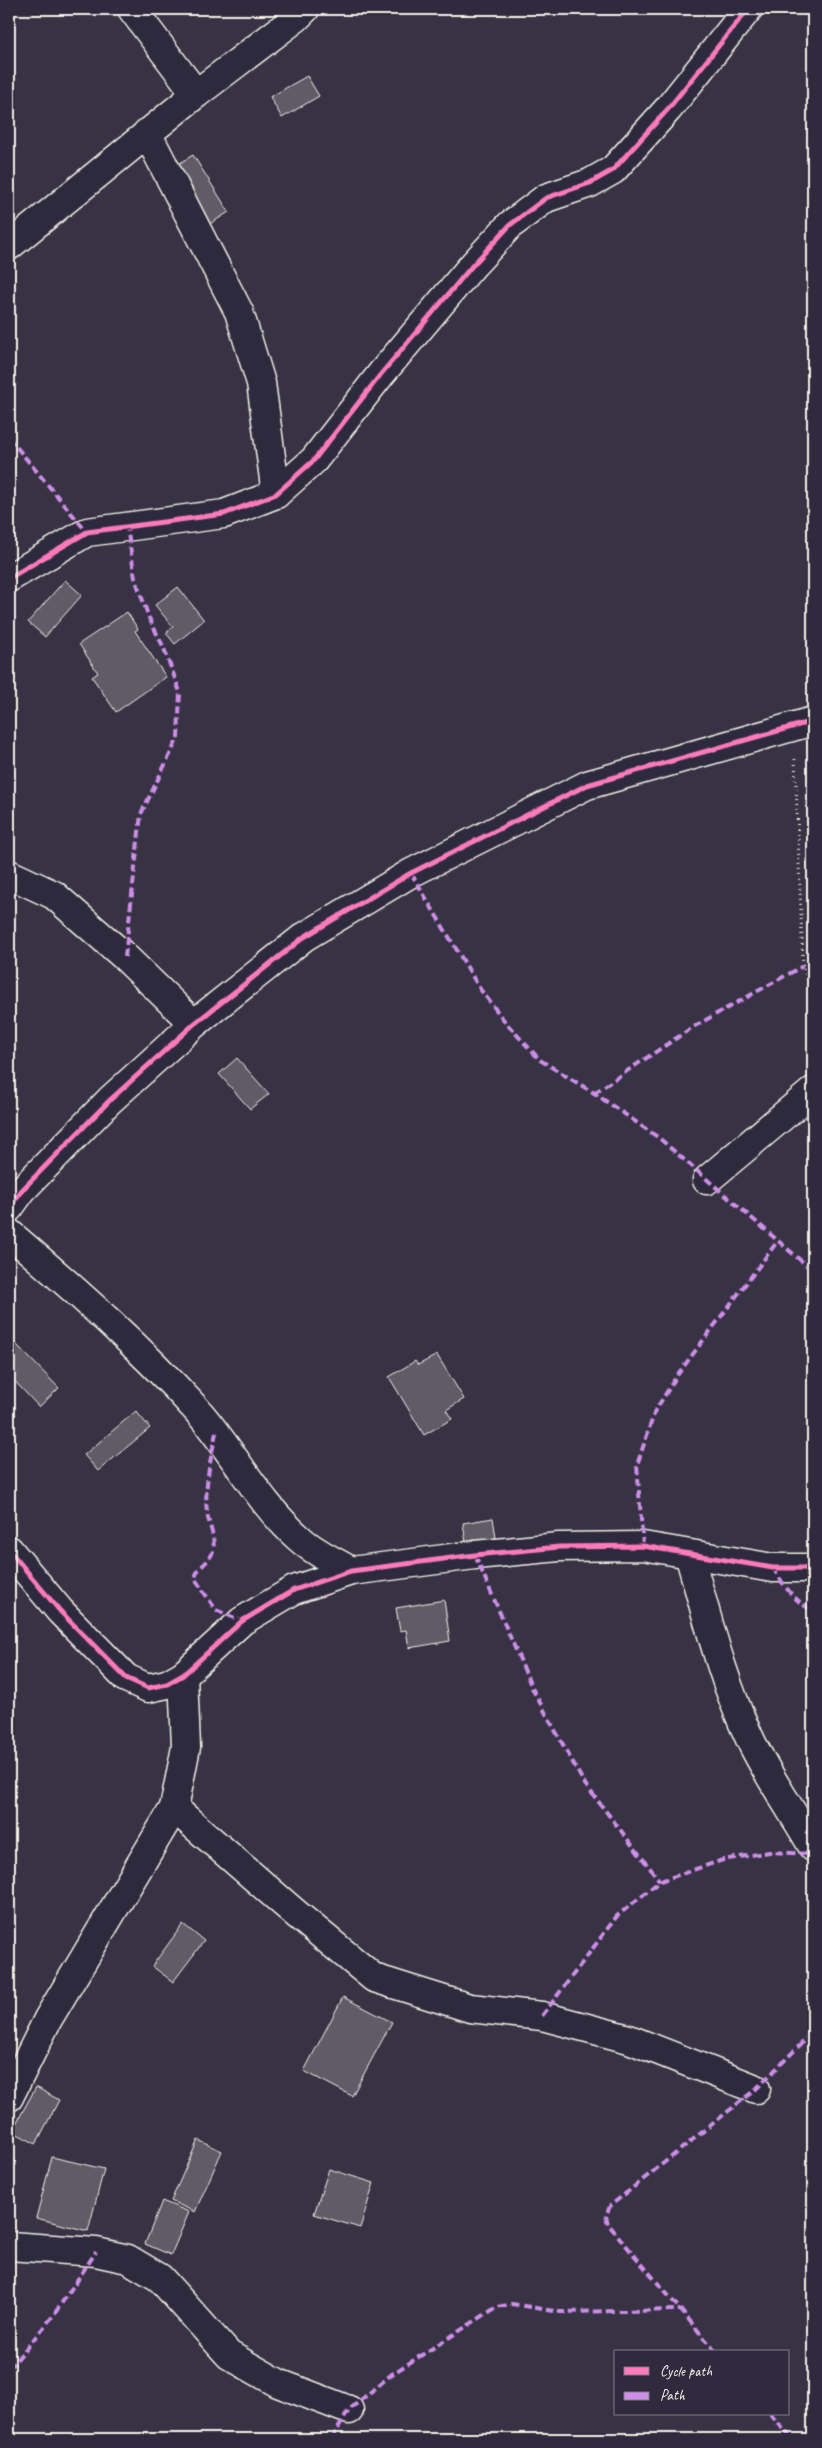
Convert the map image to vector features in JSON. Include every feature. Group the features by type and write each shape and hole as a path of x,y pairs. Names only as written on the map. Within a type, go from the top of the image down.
{"street":[{"path":"132,9 196,94"},
{"path":"9,246 147,133 296,18 305,9"},
{"path":"9,578 87,532 224,514 276,494 314,460 387,367 472,266 510,225 546,198 590,183 613,170 668,109 748,9"},
{"path":"147,133 239,312 261,383 276,494"},
{"path":"13,1193 110,1100 194,1024 304,937 411,873 587,785 803,724"},
{"path":"9,874 54,895 125,957 194,1024"},
{"path":"707,1180 813,1091"},
{"path":"9,1233 87,1300 166,1376 216,1432 282,1522 295,1534 351,1571"},
{"path":"9,1550 60,1611 126,1678 148,1688 167,1684 183,1675 242,1621 294,1590 351,1571 474,1555 559,1547 642,1546 773,1568 813,1568"},
{"path":"689,1554 717,1654 749,1737 772,1784 813,1847"},
{"path":"9,2097 48,2020 174,1808 186,1747 183,1675"},
{"path":"174,1808 294,1912 374,1978 470,2008 542,2016 629,2039 756,2089"},
{"path":"9,2246 96,2252 128,2259 160,2278 229,2355 278,2383 349,2410"}],"path":[{"path":"803,724 803,966 813,994"}],"building":[{"path":"307,76 319,96 282,118 270,97"},
{"path":"193,155 229,212 208,225 173,167"},
{"path":"65,580 82,595 45,637 28,622"},
{"path":"178,587 204,620 175,644 166,633 173,627 155,605"},
{"path":"127,612 138,629 135,631 166,677 116,712 92,677 98,673 79,644"},
{"path":"237,1058 269,1094 250,1109 219,1074"},
{"path":"15,1343 59,1388 39,1407 9,1375 9,1348"},
{"path":"437,1355 464,1399 446,1410 452,1419 424,1435 389,1377 415,1361 418,1365"},
{"path":"136,1411 150,1428 98,1471 84,1455"},
{"path":"493,1518 496,1538 466,1543 463,1523"},
{"path":"444,1600 450,1641 409,1648 406,1630 400,1631 396,1608"},
{"path":"183,1924 204,1941 173,1982 152,1966"},
{"path":"343,1997 392,2022 352,2096 304,2071"},
{"path":"36,2087 59,2100 36,2144 12,2131"},
{"path":"198,2140 222,2151 195,2212 171,2201"},
{"path":"52,2157 104,2169 88,2231 36,2218"},
{"path":"329,2169 374,2183 360,2228 314,2214"},
{"path":"162,2201 189,2212 171,2255 145,2244"}],"marked path":[{"path":"9,438 87,532"},
{"path":"125,957 141,814 178,738 180,692 163,646 149,618 135,578 127,527"},
{"path":"411,873 480,989 507,1024 540,1060 594,1093 659,1138 813,1271"},
{"path":"594,1093 693,1027 803,966"},
{"path":"643,1546 637,1465 655,1411 678,1374 777,1242"},
{"path":"216,1432 206,1492 207,1513 214,1546 209,1559 198,1571 195,1579 216,1610 242,1621"},
{"path":"475,1555 533,1690 584,1783 660,1881"},
{"path":"773,1568 785,1587 795,1598 813,1610"},
{"path":"806,1834 813,1825"},
{"path":"542,2016 617,1916 660,1881 723,1860 769,1852 813,1854"},
{"path":"714,2350 608,2224 606,2216 610,2206 756,2089 813,2032"},
{"path":"9,2369 53,2316 96,2252"},
{"path":"332,2439 349,2410 392,2374 497,2307 512,2304 560,2312 680,2310"},
{"path":"772,2416 792,2439"}],"cycle path":[{"path":"9,578 87,532 224,514 276,494 314,460 381,374 472,266 510,225 546,198 590,183 613,170 668,109 748,9"},
{"path":"9,1208 22,1190 110,1100 194,1024 304,937 411,873 587,785 813,721"},
{"path":"9,1550 60,1611 126,1678 148,1688 167,1684 183,1675 242,1621 294,1590 351,1571 475,1555 559,1547 643,1546 773,1568 813,1568"}]}
